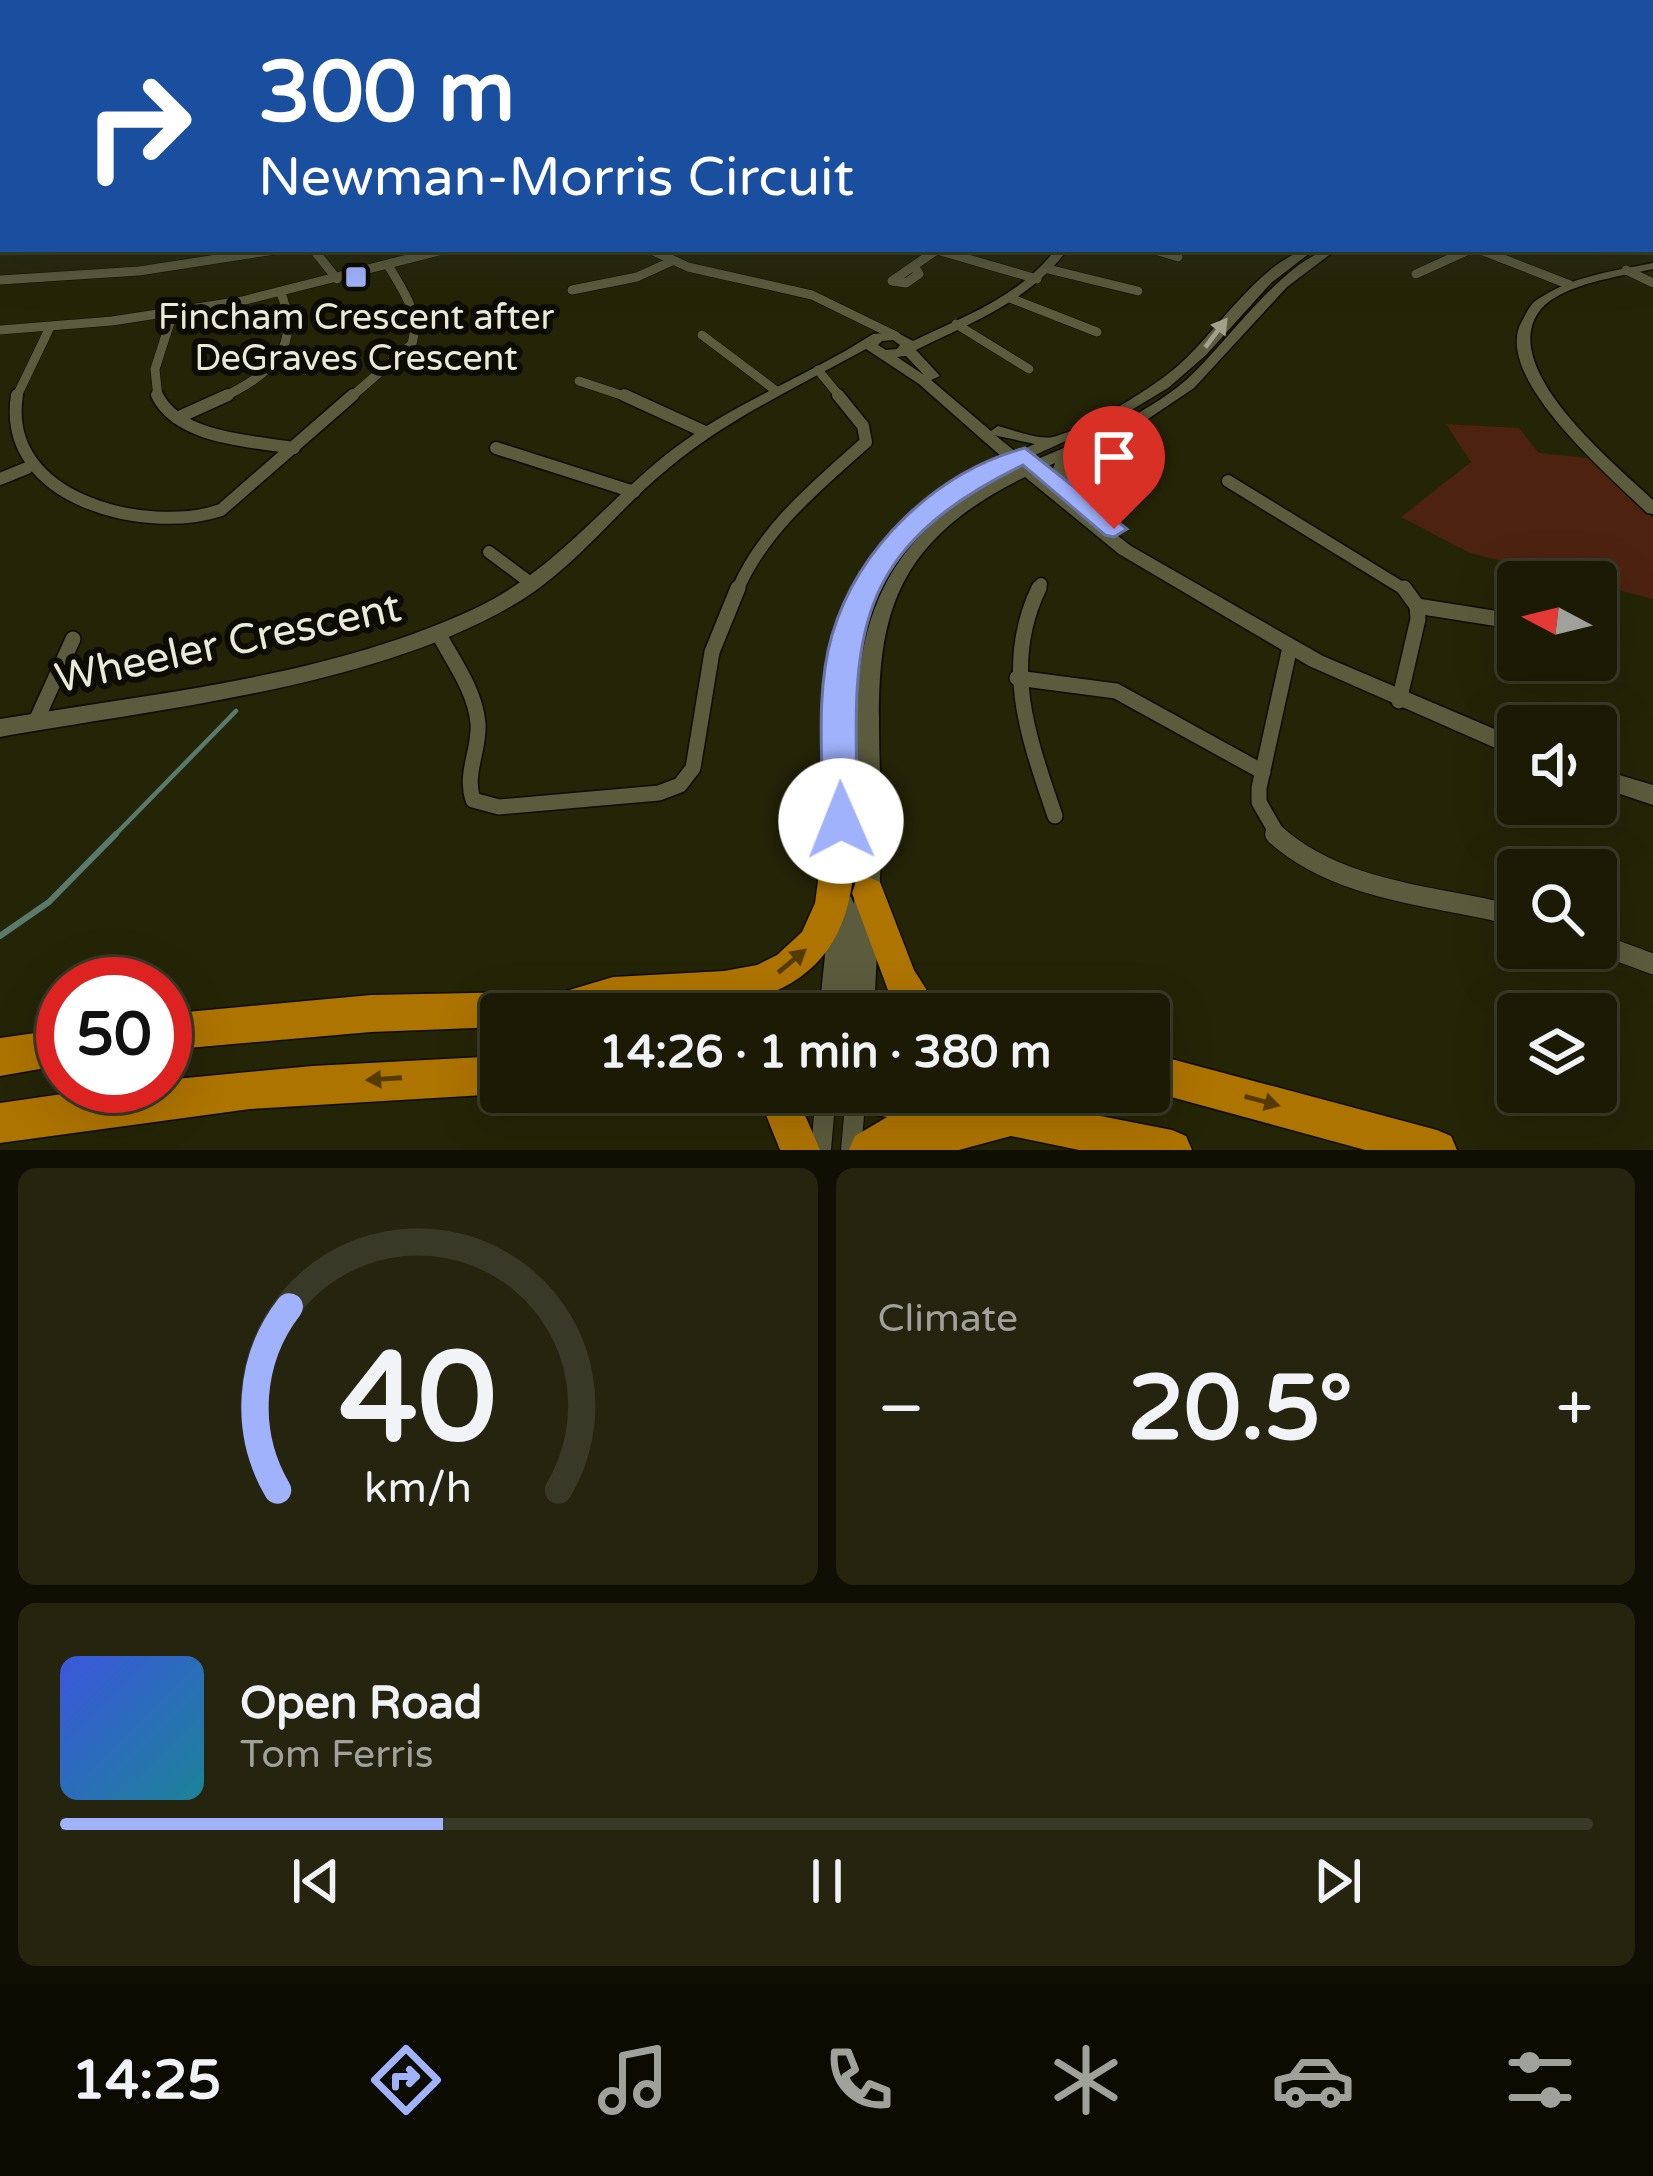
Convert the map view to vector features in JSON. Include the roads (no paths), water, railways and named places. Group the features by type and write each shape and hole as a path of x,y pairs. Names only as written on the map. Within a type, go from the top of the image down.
{"highway":[{"path":"607,993 741,989 795,962 824,927 833,901 841,821"},
{"path":"868,893 909,993"},
{"path":"192,1029 313,1015 480,1010"},
{"path":"0,1057 36,1051"},
{"path":"0,1124 200,1094 480,1076"},
{"path":"1170,1078 1436,1150"},
{"path":"786,1113 800,1150"},
{"path":"989,1113 1172,1150"},
{"path":"869,1150 897,1132 948,1133 1016,1117"}],"street":[{"path":"0,280 139,272 263,252"},
{"path":"316,252 337,279"},
{"path":"0,331 173,313 281,293 435,252"},
{"path":"655,252 673,261 800,291 838,306 902,343 995,436 1059,448 1165,384 1199,355 1252,290 1306,252"},
{"path":"914,266 934,252"},
{"path":"950,252 1138,291"},
{"path":"902,343 1010,298 1042,274 1060,252"},
{"path":"1162,252 1178,257"},
{"path":"835,993 844,869 840,674 859,601 885,555 907,529 962,485 1134,422 1196,380 1270,292 1327,252"},
{"path":"1416,274 1467,252"},
{"path":"1482,252 1570,285"},
{"path":"572,290 637,277 673,261"},
{"path":"50,327 12,412 13,445 27,468 50,488 86,503 187,523 216,513 412,344 418,323 388,265"},
{"path":"1650,503 1561,422 1528,369 1523,350 1527,320 1539,304 1570,285 1653,266"},
{"path":"1626,270 1653,283"},
{"path":"177,418 254,378 281,352 291,323 281,293"},
{"path":"1010,298 1097,332"},
{"path":"838,306 877,347 995,436 1102,534 1290,647 1497,740"},
{"path":"173,313 154,385 160,403 201,429 294,448"},
{"path":"956,324 1029,369"},
{"path":"702,335 775,390"},
{"name":"Wheeler Crescent","path":"0,728 332,666 438,633 532,584 577,551 634,492 705,431 818,370 877,347 902,343"},
{"path":"438,633 476,711 479,727 467,788 473,800 499,807 659,793 680,785 693,768 712,652 745,572 794,507 866,442 862,426 818,370"},
{"path":"579,381 608,388 705,431"},
{"path":"861,993 868,893 866,692 871,636 882,603 917,547 993,477 995,436"},
{"path":"496,448 634,492"},
{"path":"1059,448 1063,495"},
{"path":"0,479 27,468"},
{"path":"993,477 1063,495"},
{"path":"1228,481 1394,578 1417,606 1497,619"},
{"path":"489,552 532,584"},
{"path":"1041,584 1020,627 1017,678 1022,714 1055,816"},
{"path":"1399,700 1417,606"},
{"path":"36,722 73,639"},
{"path":"1290,647 1263,772 1259,801 1265,819 1287,846 1323,869 1351,880 1497,911"},
{"path":"1017,678 1116,691 1263,772"},
{"path":"1617,784 1653,795"},
{"path":"1617,951 1653,964"},
{"path":"821,1150 824,1113"},
{"path":"851,1150 854,1113"}],"waterway":[{"path":"113,837 236,711"},
{"path":"0,936 49,902 116,834"}],"place":[{"name":"Fincham Crescent after DeGraves Crescent","path":"356,277"}]}
